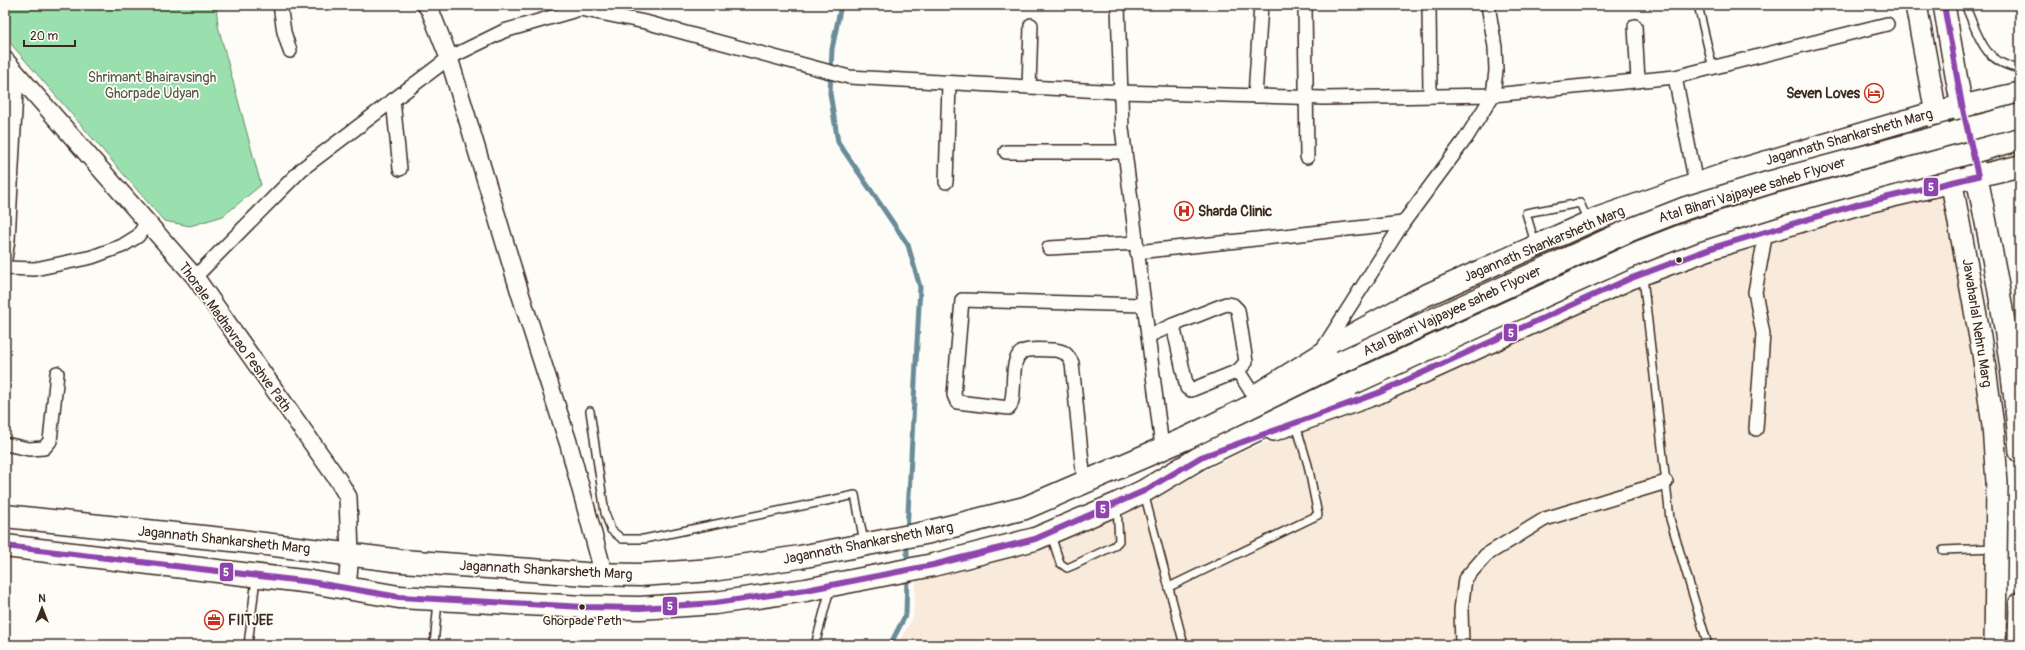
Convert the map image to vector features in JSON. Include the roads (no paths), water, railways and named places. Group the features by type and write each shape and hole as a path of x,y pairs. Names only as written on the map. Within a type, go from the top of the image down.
{"highway":[{"name":"Atal Bihari Vajpayee saheb Flyover","path":"1341,362 1630,230 1686,208 1771,182 2020,115"},
{"name":"Atal Bihari Vajpayee saheb Flyover","path":"1201,457 1351,384 1640,252 1694,231 1777,205 2020,139"},
{"name":"Jagannath Shankarsheth Marg","path":"5,516 241,541 402,561 604,575 712,570 800,558 870,544 1025,508 1162,447 1189,437 1341,362"},
{"path":"5,546 256,576 347,588 399,597 584,607 640,608 715,603 831,585 883,575 1035,539 1144,491 1201,457"}],"main road":[{"name":"Jawaharlal Nehru Marg","path":"1916,5 1935,112 1953,182 1983,354 1993,426 1997,483 1995,645"},
{"name":"Jawaharlal Nehru Marg","path":"1944,5 1962,105 1978,176 2016,378 2020,452"},
{"name":"Jagannath Shankarsheth Marg","path":"1189,437 1357,332 1422,297 1588,222 1696,184 1935,112 2020,93"},
{"path":"1201,457 1378,393 1643,274 1716,247 1859,204 2020,166"},
{"path":"2019,645 2020,603"}],"street":[{"path":"280,5 284,32 290,51"},
{"path":"426,5 430,10 449,58 520,293 569,445 604,575"},
{"path":"1118,5 1120,92 1125,152 1162,447"},
{"path":"1255,96 1261,5"},
{"path":"1305,5 1308,157"},
{"path":"1429,5 1430,96"},
{"path":"1318,356 1403,223 1466,138 1493,95 1496,71 1495,47 1488,5"},
{"path":"195,278 302,169 449,58 504,30 580,7 645,22 849,77 1120,92 1306,97 1493,95 1674,77 1713,69 1887,24"},
{"path":"1029,87 1032,25"},
{"path":"1635,26 1638,81"},
{"name":"Thorale Madhavrao Peshve Path","path":"5,60 195,278 348,496 350,554 347,588"},
{"path":"5,258 8,240 17,74"},
{"path":"1674,77 1696,184 1716,247"},
{"path":"946,182 949,83"},
{"path":"393,100 400,168"},
{"path":"1006,152 1125,152"},
{"path":"5,268 35,269 92,257 122,246 138,236 147,222"},
{"path":"1049,248 1137,247 1403,223"},
{"path":"1756,429 1763,334 1755,292 1766,232"},
{"path":"1084,482 1072,363 1068,354 1062,351 1028,350 1020,354 1015,361 1014,402 1009,408 957,402 954,395 962,300 1144,305"},
{"path":"1148,336 1173,325 1226,304 1233,305 1238,310 1246,362 1238,371 1191,390 1187,388 1173,325"},
{"path":"1238,371 1254,396"},
{"path":"5,444 29,449 44,448 50,441 57,374"},
{"path":"1462,645 1461,610 1465,579 1486,555 1545,518 1666,482"}],"lane":[{"path":"1698,5 1713,69"},
{"path":"1965,5 1986,52 2007,67 2020,69"},
{"path":"1536,246 1526,213 1580,203 1588,222"},
{"path":"1643,274 1670,519 1708,645"},
{"path":"590,411 605,513 611,530 622,539 644,539 855,495 870,544"},
{"path":"1169,587 1318,515 1308,466 1296,423"},
{"path":"1144,491 1184,645"},
{"path":"1050,533 1060,563 1067,568 1074,565 1114,546 1119,541 1117,504"},
{"path":"1943,550 1997,548"},
{"path":"248,645 256,576"},
{"path":"815,645 831,585"},
{"path":"434,645 438,599"}],"waterway":[{"path":"841,5 832,49 830,93 838,142 908,245 920,287 907,532"},
{"path":"907,542 907,566"},
{"path":"890,645 906,614 907,576"}],"place":[{"name":"Seven Loves","path":"1874,93"},
{"name":"Sharda Clinic","path":"1184,211"},
{"name":"Ghorpade Peth","path":"582,607"},
{"name":"FIITJEE","path":"214,620"}],"park label":[{"name":"Shrimant Bhairavsingh Ghorpade Udyan","path":"152,86"}]}
